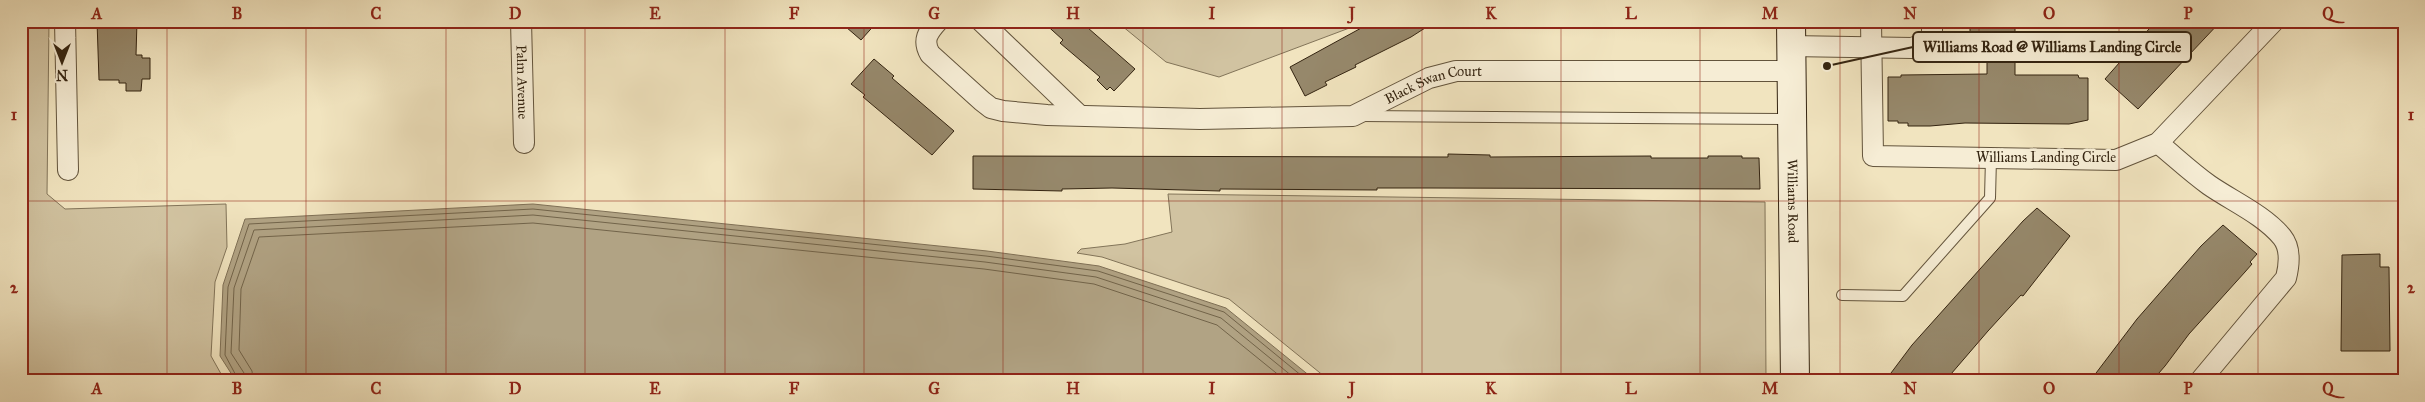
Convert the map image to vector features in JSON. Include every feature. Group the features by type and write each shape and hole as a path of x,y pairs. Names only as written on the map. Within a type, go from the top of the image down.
{"street":[{"path":"65,21 68,170"},
{"name":"Palm Avenue","path":"521,21 524,143"},
{"name":"Black Swan Court","path":"938,21 926,36 925,45 930,54 991,108 1038,114 1200,119 1353,116 1429,78 1456,71 1791,46"},
{"path":"981,21 1079,115"},
{"name":"Williams Landing Circle","path":"1871,21 1873,156 2116,160 2158,143 2274,21"},
{"path":"1791,46 1912,48 1923,44 1932,37 1932,21"},
{"name":"Williams Road","path":"1791,46 1794,120 1795,381"},
{"path":"2158,143 2208,184 2267,223 2283,238 2288,254 2289,264 2286,278 2200,381"}],"lane":[{"path":"1353,116 1794,120"},
{"path":"1842,294 1903,296 1990,198 1991,158"}],"shaded area":[{"path":"21,21 49,21 47,194 65,209 226,204 227,247 215,282 211,356 225,381 21,381"},
{"path":"1116,21 1368,21 1219,77 1166,62"},
{"path":"1168,194 1765,202 1766,381 1330,381 1229,299 1102,257 1077,253 1081,249 1125,244 1172,232"}],"water":[{"path":"533,204 987,251 1099,266 1226,308 1316,381 236,381 220,356 223,285 245,219"}],"building":[{"path":"97,21 137,21 136,55 142,55 142,58 150,58 150,79 142,79 141,91 126,91 126,83 119,83 119,80 99,80"},
{"path":"839,21 878,21 861,40"},
{"path":"1042,21 1080,21 1135,69 1114,91 1110,87 1107,90 1097,80 1100,77 1060,43 1063,40"},
{"path":"1374,21 1436,21 1411,37 1325,82 1327,85 1305,96 1290,67"},
{"path":"1970,21 2015,21 2015,75 2078,75 2079,78 2088,78 2088,120 2069,124 1965,123 1930,126 1908,126 1908,123 1888,121 1888,77 1901,77 1901,75 1987,74 1987,40 1970,40"},
{"path":"2156,21 2221,21 2138,109 2105,79"},
{"path":"874,59 894,76 892,78 954,131 932,155 863,97 865,95 851,84"},
{"path":"1448,154 1490,155 1490,157 1651,156 1651,158 1708,158 1708,156 1742,156 1742,158 1759,158 1760,189 1377,188 1377,190 1220,189 1220,191 1112,188 1062,189 1062,191 973,189 973,156 1448,157"},
{"path":"2037,208 2070,236 2023,296 2021,295 1945,381 1885,381 1912,345 2023,221"},
{"path":"2223,225 2257,254 2250,262 2252,264 2189,334 2152,381 2090,381 2137,319 2201,246"},
{"path":"2380,254 2380,267 2389,267 2390,351 2341,351 2342,255"}],"place":[{"name":"Williams Road @ Williams Landing Circle","path":"1827,66"}]}
